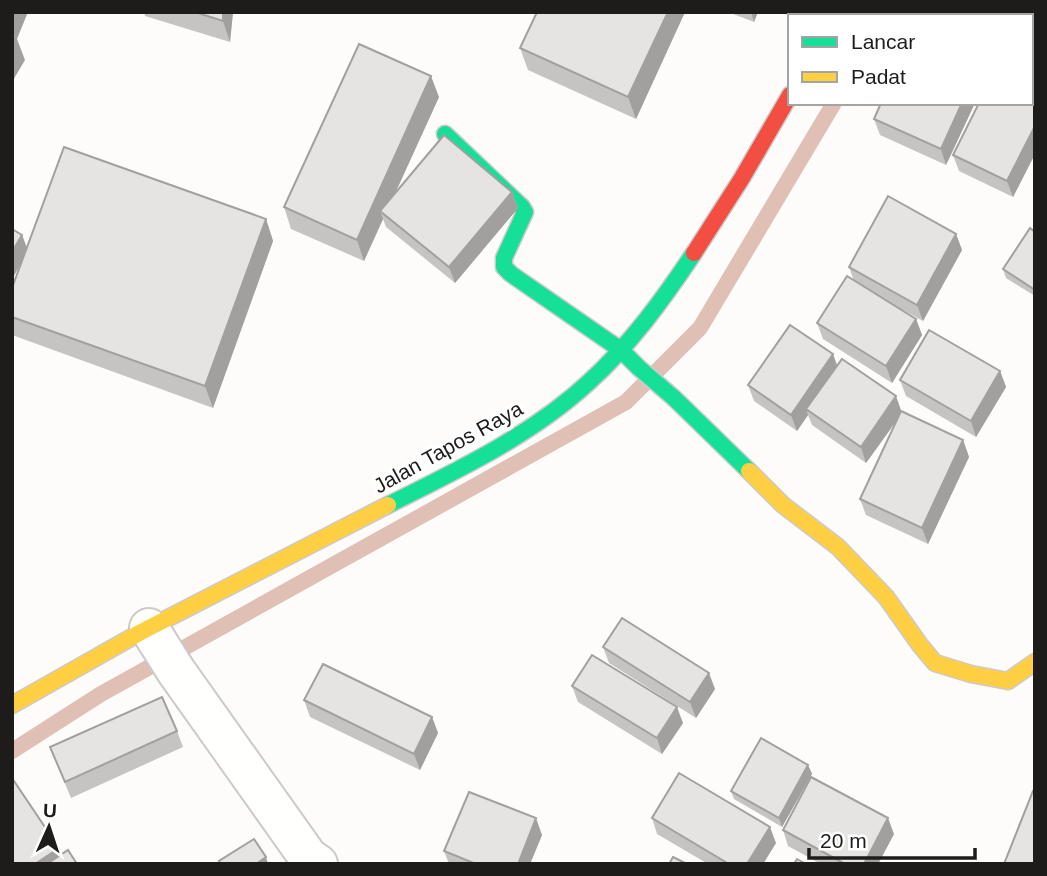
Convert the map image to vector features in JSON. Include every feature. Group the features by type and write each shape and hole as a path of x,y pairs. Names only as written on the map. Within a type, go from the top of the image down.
{"main road":[{"name":"Jalan Tapos Raya","path":"12,705 56,678 161,648 524,431 578,391 621,350 683,270 749,168 788,99"},
{"path":"445,134 525,212 504,258 504,267 621,350 783,505 838,547 886,597 919,645 935,663 1008,681 1035,662"}],"street":[{"path":"161,648 308,862"}],"building":[{"path":"195,12 223,12 223,21"},
{"path":"537,12 668,12 628,97 520,48"},
{"path":"359,44 431,76 357,240 284,207"},
{"path":"1033,69 1035,70 1035,126 1007,181 953,155 978,105 1033,105"},
{"path":"880,105 961,105 941,149 874,119"},
{"path":"444,135 512,192 449,267 380,211"},
{"path":"64,147 266,219 205,386 12,317 12,288"},
{"path":"888,196 956,234 917,305 849,267"},
{"path":"1030,228 1035,232 1035,290 1003,269"},
{"path":"12,229 22,235 12,252"},
{"path":"847,276 916,319 886,366 817,323"},
{"path":"790,325 833,354 791,415 748,385"},
{"path":"929,330 1000,371 971,421 900,380"},
{"path":"842,359 896,396 861,447 806,409"},
{"path":"901,411 963,440 922,528 860,499"},
{"path":"622,618 709,673 690,702 603,647"},
{"path":"592,655 677,707 657,738 572,686"},
{"path":"323,664 432,717 414,754 304,700"},
{"path":"162,697 177,731 65,782 50,747"},
{"path":"761,738 808,765 779,818 731,791"},
{"path":"679,773 770,827 747,864 729,864 652,818"},
{"path":"811,777 888,818 864,864 845,864 783,830"},
{"path":"12,778 59,848 35,864 12,864"},
{"path":"1033,791 1035,864 1004,864"},
{"path":"469,792 536,818 518,864 476,864 444,851"},
{"path":"254,839 266,857 256,864 220,864 219,861"},
{"path":"68,850 77,864 47,864"},
{"path":"673,857 687,864 669,864"}],"waterway":[{"path":"12,751 101,694 626,402 700,328 833,105"}],"traffic: fast":[{"path":"445,134 525,212 504,258 504,267 621,350 749,471"},
{"path":"388,505 519,435 567,401 604,368 632,337 694,253"}],"traffic: slow":[{"path":"749,471 783,505 838,547 886,597 935,663 1008,681 1035,662"},
{"path":"12,705 141,632 388,505"}],"traffic: jam":[{"path":"694,253 788,98"}]}
